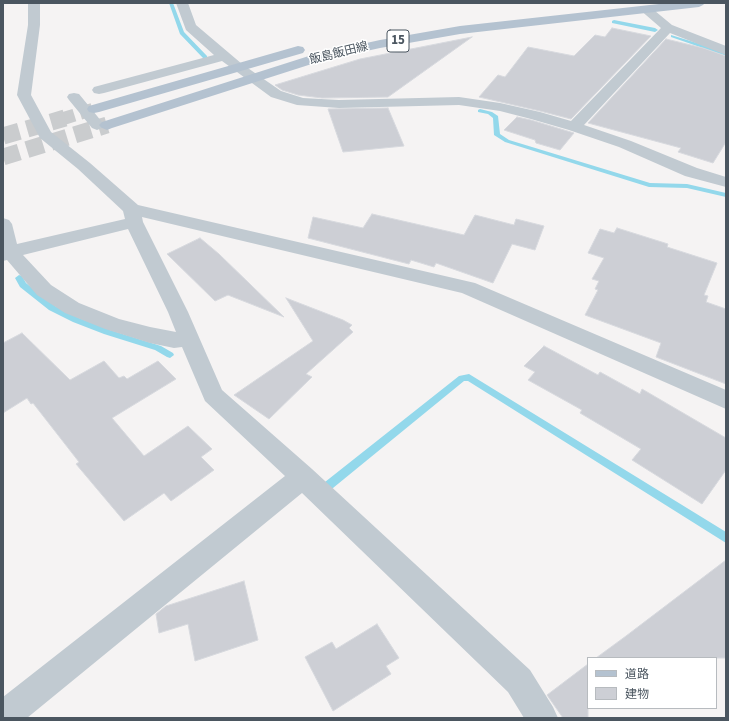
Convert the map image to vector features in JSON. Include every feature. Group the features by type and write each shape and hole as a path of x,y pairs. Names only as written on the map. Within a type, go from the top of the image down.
{"main road":[{"name":"飯島飯田線","path":"94,109 316,45 432,24 614,3"},
{"name":"飯島飯田線","path":"102,125 254,79 317,58 380,44 460,30 699,3"}],"street":[{"path":"34,3 34,25 24,95 45,135 84,166 133,216 178,312 213,395 303,477 519,681 542,718"},
{"path":"182,3 190,27 237,67 276,94 302,102 339,104 466,101 535,114 625,144 691,172 726,182"},
{"path":"645,9 668,28 726,51"},
{"path":"574,127 668,28"},
{"path":"99,90 224,56"},
{"path":"74,97 102,125"},
{"path":"7,253 133,216 468,288 726,400"},
{"path":"3,224 7,253 44,290 72,308 112,324 150,335 174,340 189,338"},
{"path":"3,717 303,477"}],"building":[{"path":"612,28 651,36 571,119 479,97 498,75 505,77 528,47 574,56 595,35 605,37"},
{"path":"472,37 388,97 322,98 298,95 282,90 275,85 360,59"},
{"path":"666,39 703,48 726,56 726,142 713,163 678,152 681,148 588,123"},
{"path":"388,108 404,146 343,152 328,109"},
{"path":"517,117 574,133 560,150 536,143 535,140 504,130"},
{"path":"372,214 464,235 475,215 514,225 516,219 544,226 535,250 512,244 493,283 436,263 434,267 411,260 409,264 308,238 313,217 363,228"},
{"path":"617,228 668,244 667,247 717,263 704,295 708,296 706,302 726,309 726,384 656,357 661,343 585,315 598,290 595,289 599,281 592,279 604,258 588,253 600,229 614,233"},
{"path":"200,238 219,254 284,317 228,295 215,301 167,254"},
{"path":"286,298 343,320 352,325 349,328 353,332 306,374 312,377 269,419 234,395 313,341"},
{"path":"22,333 70,380 104,361 119,378 124,376 127,379 158,361 176,379 112,418 144,456 188,426 212,449 201,457 214,470 171,501 164,493 124,521 76,464 79,462 33,403 31,404 27,398 3,413 3,343"},
{"path":"544,346 598,375 600,372 640,394 642,389 726,438 726,470 702,504 632,460 641,449 580,413 582,410 528,380 535,372 524,366"},
{"path":"726,560 726,658 597,657"},
{"path":"244,581 258,640 195,661 188,624 159,633 156,614 166,606"},
{"path":"377,624 399,658 386,666 391,674 333,711 305,657 332,642 336,649"},
{"path":"587,665 588,718 563,718 547,695"}],"waterway":[{"path":"171,3 182,33 205,57"},
{"path":"614,22 655,30"},
{"path":"673,36 726,54"},
{"path":"480,111 490,113 496,117 497,135 507,141 649,185 687,186 726,195"},
{"path":"19,278 23,285 52,308 76,320 107,332 158,348 170,355"},
{"path":"329,485 462,378 469,377 726,538"}],"tunnel":[{"path":"62,119 94,109"},
{"path":"3,136 65,118"},
{"path":"3,157 107,125"}]}
